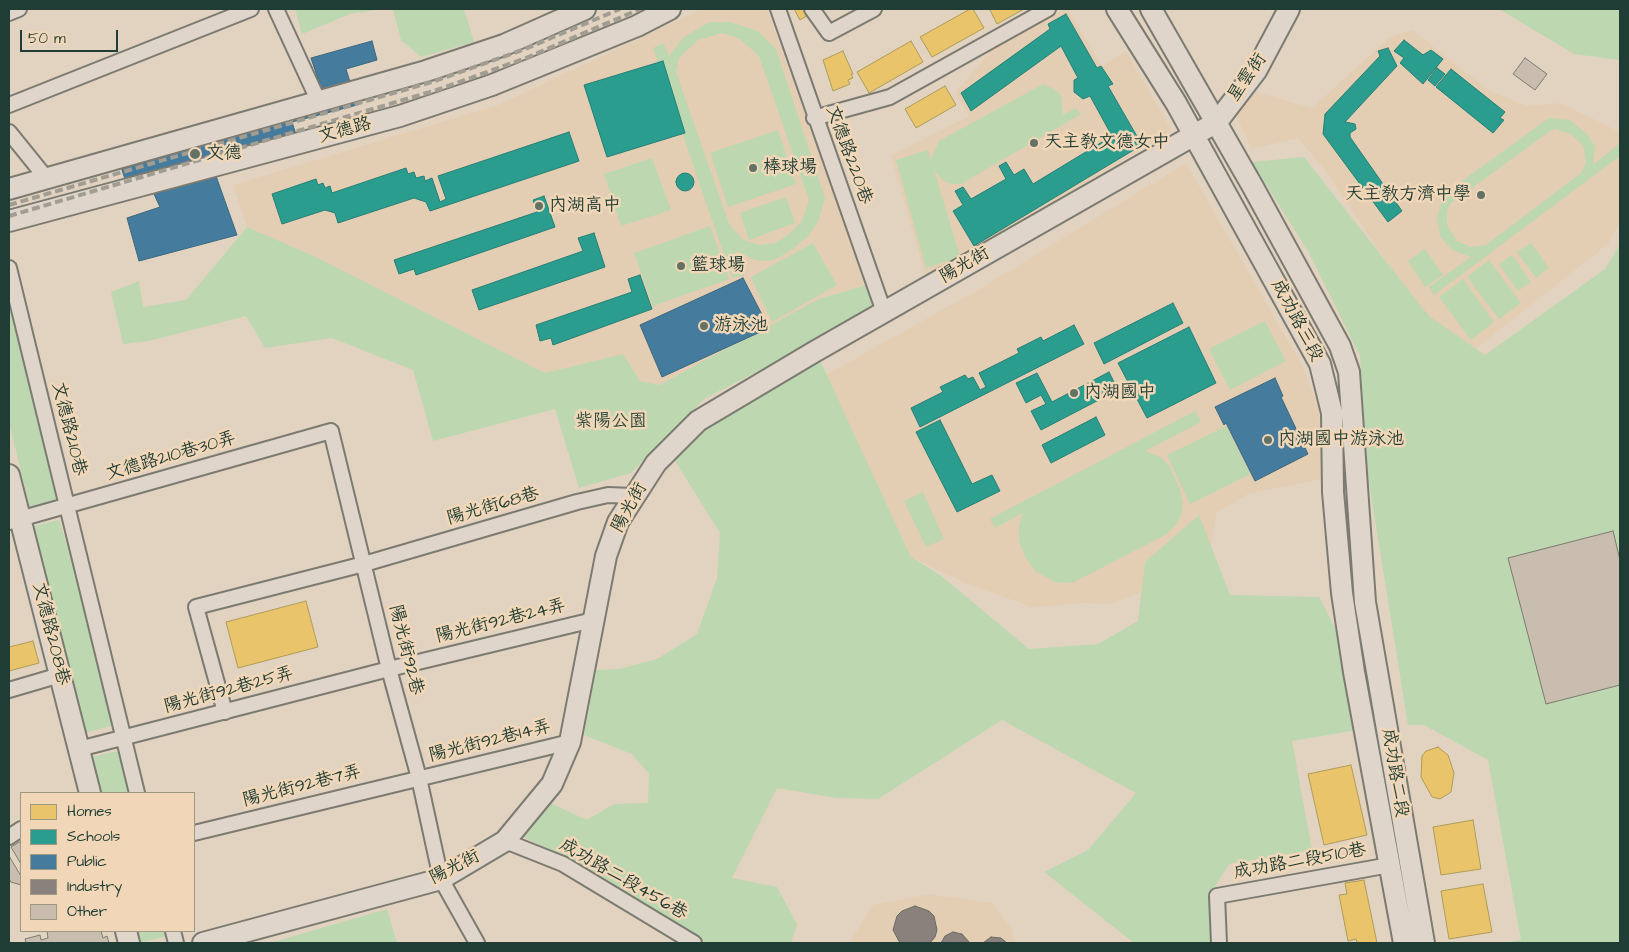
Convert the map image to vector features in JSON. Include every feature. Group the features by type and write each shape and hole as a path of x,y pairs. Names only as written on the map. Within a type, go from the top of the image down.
{"main road":[{"name":"文德路","path":"9,189 318,100 426,71 504,45 585,9"},
{"name":"文德路","path":"9,221 400,116 492,85 637,26 670,9"},
{"name":"成功路三段","path":"1117,9 1194,136 1320,364 1332,413 1334,501 1342,593 1354,672"},
{"name":"成功路三段","path":"1151,9 1217,122 1340,346 1349,372 1366,602"},
{"name":"星雲街","path":"1194,136 1217,122 1256,71 1288,9"},
{"name":"陽光街","path":"203,943 441,879 505,841 552,784 570,742 588,658 593,620 606,556 618,522 656,463 698,421 884,312 1194,136"},
{"name":"文德路208巷","path":"9,475 14,521 60,675 79,749 86,791"},
{"name":"成功路二段","path":"1366,602 1424,943"},
{"name":"成功路二段","path":"1354,672 1404,943"}],"street":[{"path":"9,13 20,9"},
{"path":"9,105 251,9"},
{"path":"276,9 318,100"},
{"name":"文德路220巷","path":"778,9 814,118 884,312"},
{"path":"812,9 829,33 874,9"},
{"path":"814,118 890,98 1048,9"},
{"path":"9,132 47,179"},
{"name":"文德路210巷","path":"9,268 137,792"},
{"name":"文德路210巷30弄","path":"14,521 331,431"},
{"name":"陽光街92巷","path":"331,431 389,669 419,778 441,879 476,943"},
{"name":"陽光街68巷","path":"225,712 196,607 364,564 577,502 608,495 634,496"},
{"name":"陽光街92巷24弄","path":"389,669 593,620"},
{"name":"陽光街92巷25弄","path":"79,749 389,669"},
{"path":"9,690 60,675"},
{"name":"陽光街92巷14弄","path":"419,778 570,742"},
{"name":"陽光街92巷7弄","path":"195,833 419,778"},
{"path":"9,837 20,830"},
{"name":"成功路二段456巷","path":"505,841 563,864 694,943"},
{"name":"成功路二段510巷","path":"1219,943 1217,896 1390,865"}],"shaded area":[{"name":"內湖高中","path":"702,9 767,9 866,285 819,299 659,385 640,382 623,354 545,373 314,256 247,227 233,185 498,105"},
{"name":"天主教文德女中","path":"1068,9 1102,66 1126,51 1172,131 926,278 891,156 969,116 955,93 994,47"},
{"name":"天主教方濟中學","path":"1412,30 1490,91 1527,106 1561,103 1620,132 1620,222 1608,244 1463,359 1432,329 1324,169 1298,138 1252,149 1236,116 1256,92 1312,108 1390,37"},
{"name":"內湖國中","path":"1186,163 1303,367 1319,410 1323,479 1250,493 1217,512 1205,577 1145,591 1108,604 1082,603 1032,607 967,584 911,557 826,375 983,287"},
{"path":"929,894 993,903 1012,929 1015,943 849,943 873,905"}],"green space":[{"path":"295,9 380,9 350,14 302,34"},
{"path":"393,9 464,9 474,42 421,57 401,40"},
{"path":"1499,9 1620,9 1620,60 1574,54"},
{"path":"710,22 730,22 758,31 776,49 825,198 818,222 808,236 793,249 774,260 758,261 736,251 744,275 732,278 653,48 663,43 669,56 684,37","holes":["722,33 740,39 759,56 809,200 802,221 788,235 775,243 760,245 743,240 729,224 676,72 679,58 698,40"]},
{"path":"1043,84 1061,95 1063,115 1076,108 1081,114 961,184 952,184 944,181 934,170 960,257 926,268 896,160 928,150 931,160 939,141"},
{"path":"1549,118 1570,120 1588,135 1595,147 1593,165 1620,143 1620,156 1434,295 1429,287 1471,257 1452,250 1440,236 1437,217 1444,194","holes":["1555,129 1571,134 1583,146 1586,162 1581,173 1486,245 1470,247 1457,241 1447,225 1447,211 1450,204 1550,131"]},
{"name":"棒球場","path":"778,130 796,184 728,207 710,153"},
{"path":"1304,157 1429,316 1485,355 1605,269 1620,244 1620,943 1503,943 1521,940 1488,760 1424,725 1408,725 1367,470 1360,356 1309,253 1252,162"},
{"path":"652,158 671,210 621,226 604,174"},
{"path":"786,197 795,223 749,240 740,213"},
{"name":"籃球場","path":"710,226 729,279 653,306 634,253"},
{"name":"紫陽公園","path":"247,227 314,256 545,373 623,354 640,381 659,385 819,299 866,285 876,310 704,399 631,473 579,488 555,409 433,441 413,370 332,338 265,348 246,316 149,341 123,344 111,292 139,281 143,307 186,300"},
{"name":"籃球場","path":"813,243 837,285 772,322 751,277"},
{"path":"1531,243 1549,268 1536,278 1517,252"},
{"path":"1425,249 1443,275 1425,287 1408,261"},
{"path":"1512,255 1531,282 1518,291 1499,264"},
{"path":"1489,260 1521,303 1499,319 1467,277"},
{"path":"1463,279 1494,322 1471,340 1439,297"},
{"path":"9,300 60,502 30,509 9,422"},
{"path":"1265,321 1286,361 1230,390 1209,349"},
{"path":"819,358 911,557 940,575 1029,649 1098,644 1138,621 1145,562 1199,515 1230,595 1319,597 1347,651 1357,730 1292,741 1312,850 1229,864 1213,890 1215,943 1134,943 1044,872 1088,850 1136,793 1002,720 878,799 837,798 777,788 732,878 777,887 797,924 791,943 707,943 576,862 523,837 550,803 587,820 614,804 648,803 649,774 632,754 584,735 596,670 619,669 657,659 697,634 717,578 720,533 672,456 706,427"},
{"path":"1195,411 1201,422 1145,451 1162,458 1170,467 1180,490 1183,502 1182,512 1177,523 1167,534 1072,583 1055,582 1035,571 1024,555 1019,540 1019,525 1023,513 995,528 990,519"},
{"path":"1226,426 1250,474 1190,504 1167,455"},
{"path":"923,492 944,539 926,547 904,501"},
{"path":"59,520 89,614 114,725 82,734 30,527"},
{"path":"122,750 132,792 98,792 88,758"},
{"path":"387,909 397,943 270,943"},
{"path":"134,932 166,932 168,936 137,943"}],"building: Homes":[{"path":"794,9 818,9 800,20"},
{"path":"973,9 984,28 932,57 920,37"},
{"path":"991,9 1024,9 997,24"},
{"path":"911,41 923,62 869,93 857,72"},
{"path":"843,51 853,78 848,80 850,84 833,91 823,60"},
{"path":"945,86 956,105 916,128 905,109"},
{"path":"306,601 318,647 238,668 226,622"},
{"path":"33,641 39,663 9,671 9,647"},
{"path":"1438,747 1448,755 1454,773 1451,792 1440,799 1432,797 1421,777 1422,756 1426,751"},
{"path":"1351,765 1367,835 1324,845 1308,774"},
{"path":"1473,820 1481,869 1441,875 1433,827"},
{"path":"1364,880 1377,943 1357,943 1356,939 1348,941 1339,895 1347,894 1345,883"},
{"path":"1483,884 1492,932 1449,939 1441,891"}],"building: Schools":[{"path":"1066,14 1097,68 1101,66 1113,84 1108,86 1142,145 974,246 953,211 963,205 955,191 963,187 971,199 1006,179 999,166 1006,162 1014,175 1024,169 1033,184 1112,136 1090,96 1083,99 1074,92 1074,80 1078,78 1061,46 971,111 961,93 1050,29 1048,24"},
{"path":"1404,40 1423,55 1431,50 1443,59 1423,84 1400,63 1404,58 1394,51"},
{"path":"1388,48 1397,66 1345,122 1355,124 1356,129 1350,133 1350,137 1402,211 1388,222 1323,134 1325,114 1380,56 1378,51"},
{"path":"663,61 685,133 607,157 584,85"},
{"path":"1437,68 1445,74 1435,86 1428,80"},
{"path":"1451,69 1505,112 1500,118 1504,120 1493,133 1436,87"},
{"path":"569,132 579,161 430,211 426,202 414,198 338,223 335,213 325,210 282,224 272,194 316,179 318,185 323,183 325,188 330,186 332,193 406,168 408,174 414,172 416,178 424,176 425,181 432,178 440,202 446,199 438,176"},
{"path":"685,173 692,175 694,182 692,189 685,191 678,189 676,182 678,175"},
{"path":"544,196 555,227 416,275 414,269 399,274 394,260 537,212 533,200"},
{"path":"594,233 605,267 479,310 472,290 583,251 578,238"},
{"path":"640,275 652,309 553,345 551,338 540,341 536,325 632,292 628,279"},
{"path":"1173,303 1183,323 1104,364 1094,343"},
{"path":"1074,325 1084,344 920,427 911,408 943,392 940,387 965,375 968,379 973,377 980,390 986,387 979,373 1019,353 1017,349 1041,337 1043,341"},
{"path":"1189,327 1216,383 1147,418 1118,363"},
{"path":"1109,372 1118,390 1041,430 1031,411 1046,404 1041,395 1026,403 1016,383 1037,373 1052,402"},
{"path":"1096,417 1105,435 1051,463 1042,445"},
{"path":"940,420 972,484 992,475 1000,491 957,512 916,432"}],"building: Public":[{"path":"372,41 377,60 346,69 357,105 292,122 300,147 283,157 131,198 117,154 324,97 311,58"},
{"path":"216,176 237,235 139,261 127,218 160,207 153,192"},
{"name":"游泳池","path":"743,278 769,328 662,377 640,325"},
{"name":"內湖國中游泳池","path":"1275,378 1283,396 1281,397 1308,454 1255,481 1226,423 1224,425 1215,407"}],"building: Industry":[{"path":"915,906 929,911 934,916 937,930 935,937 930,943 900,943 893,930 897,916 902,911"},
{"path":"953,932 962,934 970,943 941,943 945,936"},
{"path":"991,937 1001,938 1007,943 983,943"}],"building: Other":[{"path":"1525,58 1547,74 1535,90 1513,74"},
{"path":"1613,531 1620,560 1620,685 1546,704 1508,558"},
{"path":"20,842 20,862 11,847"},
{"path":"9,856 20,874 20,885 11,882 9,879"},
{"path":"47,932 101,932 103,938 107,936 109,943 26,943 25,939 40,935 41,940 48,938"}],"railway":[{"path":"9,205 435,81 525,49 620,9"},
{"path":"9,216 437,90 526,58 640,9"}],"place":[{"name":"天主教文德女中","path":"1034,143"},
{"name":"文德","path":"195,154"},
{"name":"棒球場","path":"753,168"},
{"name":"天主教方濟中學","path":"1481,195"},
{"name":"內湖高中","path":"539,206"},
{"name":"籃球場","path":"681,266"},
{"name":"游泳池","path":"704,326"},
{"name":"內湖國中","path":"1074,393"},
{"name":"內湖國中游泳池","path":"1268,440"}]}
